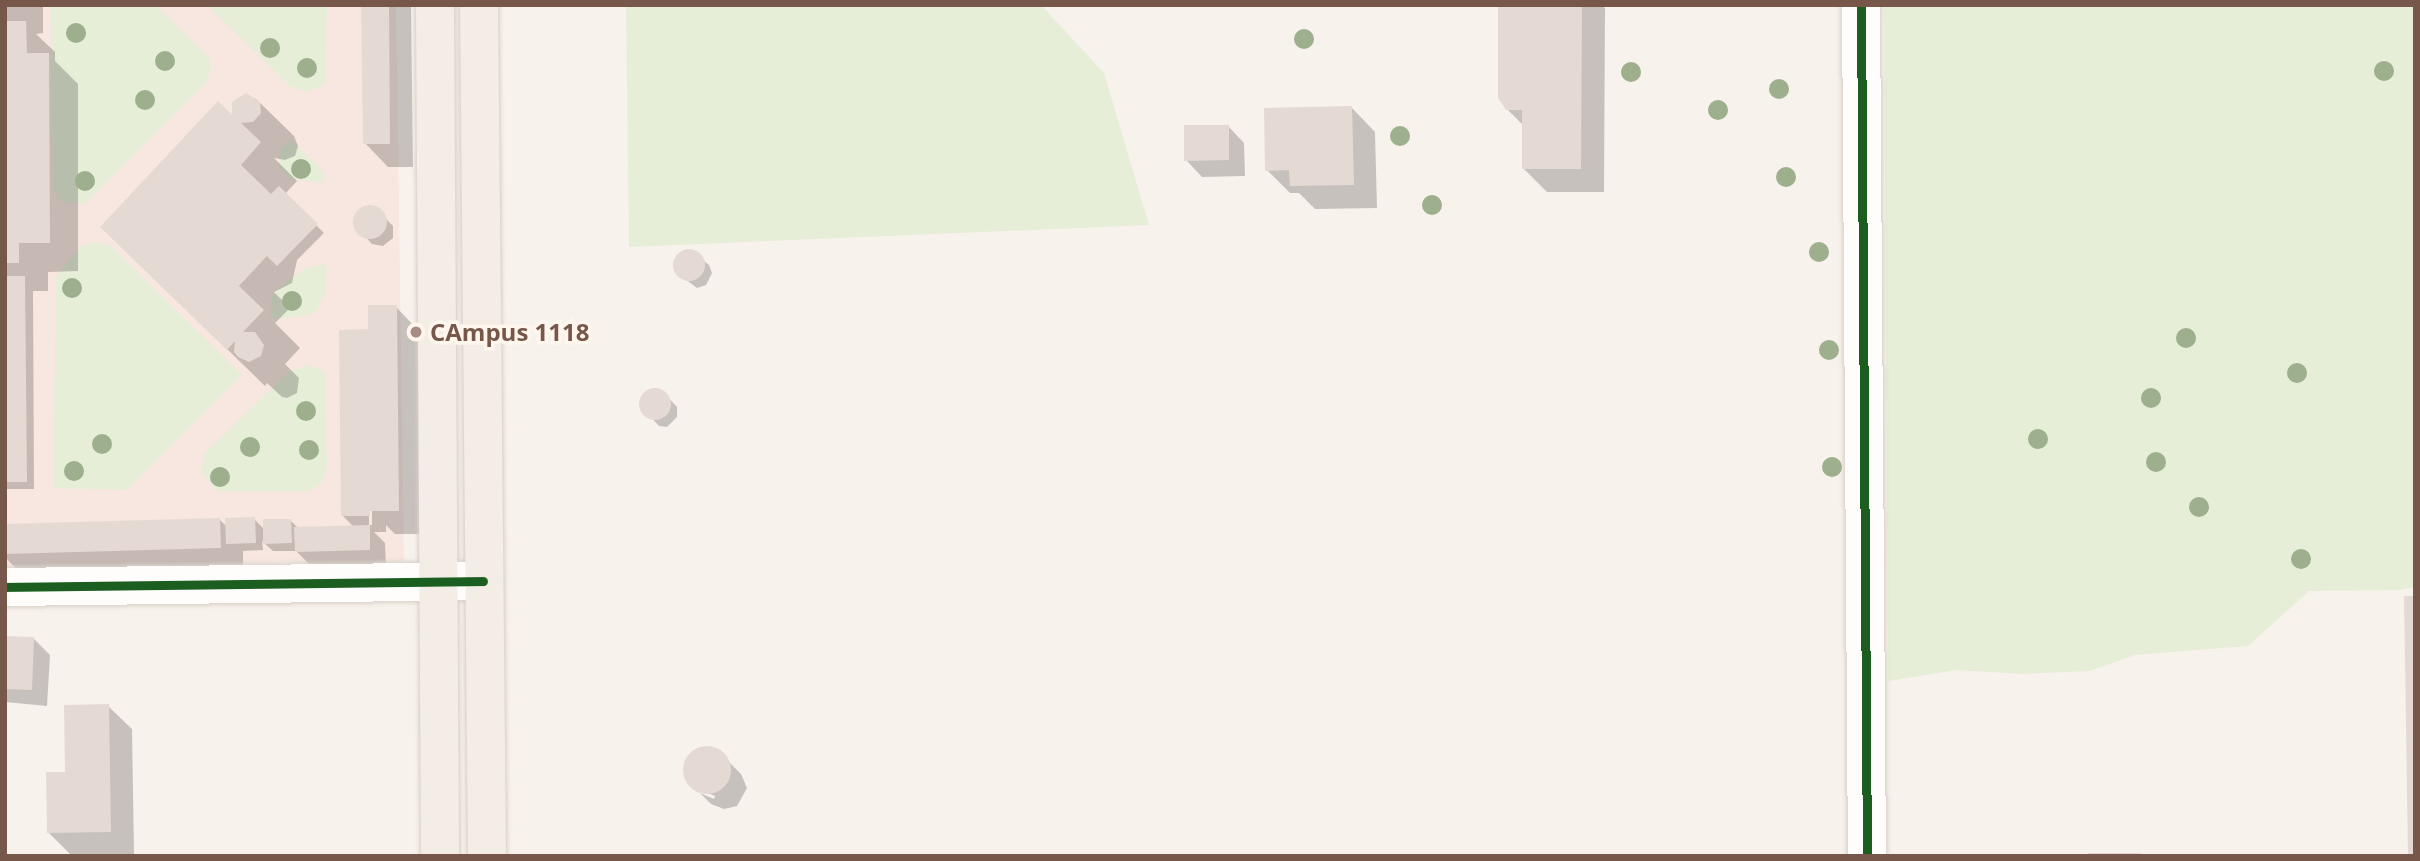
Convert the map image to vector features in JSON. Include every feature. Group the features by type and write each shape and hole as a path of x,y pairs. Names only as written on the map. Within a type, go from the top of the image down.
{"main road":[{"path":"435,5 440,856"},
{"path":"479,5 487,856"}],"street":[{"path":"1861,5 1867,856"},
{"path":"5,587 483,581"}],"shaded area":[{"path":"5,5 396,5 404,561 5,565"}],"green space":[{"path":"50,5 155,5 209,57 211,64 208,81 85,204 59,201 53,187"},
{"path":"207,5 327,5 325,84 308,92 290,86"},
{"path":"626,5 1041,5 1104,73 1149,225 629,247"},
{"path":"1884,5 2415,5 2415,587 2400,590 2309,591 2248,646 2135,655 2090,671 2022,674 1957,670 1888,681"},
{"path":"290,139 325,173 321,183 290,178 279,168 279,151"},
{"path":"95,242 111,246 242,375 127,490 53,488 56,277 80,247"},
{"path":"324,264 327,267 325,294 316,312 306,316 275,319 270,315 272,296 277,289 306,268"},
{"path":"308,365 325,373 327,468 321,483 310,491 216,491 201,471 205,453 290,371"}],"building":[{"path":"361,5 389,5 390,144 363,144"},
{"path":"1498,5 1582,5 1581,169 1522,169 1522,110 1506,110 1498,98"},
{"path":"5,21 26,21 27,53 49,53 50,243 19,243 19,263 5,263"},
{"path":"246,93 260,102 261,113 253,122 241,123 261,142 241,165 271,194 279,186 318,224 277,266 267,256 239,286 264,310 243,332 255,332 264,345 261,356 249,362 234,352 235,341 227,350 100,227 218,101 232,115 232,102"},
{"path":"1352,106 1354,185 1290,186 1289,170 1265,171 1264,108"},
{"path":"1184,125 1229,125 1229,160 1184,161"},
{"path":"370,205 382,210 387,222 382,234 370,239 358,234 353,222 358,210"},
{"path":"689,249 700,254 705,265 700,276 689,281 678,276 673,265 678,254"},
{"path":"5,276 25,276 27,482 5,482"},
{"path":"368,305 397,305 399,511 370,511 370,516 341,516 339,330 368,329"},
{"path":"655,388 666,393 671,404 666,415 655,420 644,415 639,404 644,393"},
{"path":"255,517 256,543 226,544 225,518"},
{"path":"220,518 221,548 5,554 5,524"},
{"path":"263,519 291,519 292,543 263,544"},
{"path":"370,525 370,550 295,552 294,527"},
{"path":"2404,596 2415,596 2415,856 2408,856"},
{"path":"5,636 34,637 32,690 5,689"},
{"path":"109,704 111,832 47,833 46,772 65,772 64,705"},
{"path":"707,746 724,753 731,770 724,787 707,794 690,787 683,770 690,753"},
{"path":"2088,853 2141,853 2141,856 2088,856"}],"cycle path":[{"path":"1861,5 1867,856"},
{"path":"5,587 483,581"}],"place":[{"name":"CAmpus 1118","path":"416,332"}]}
